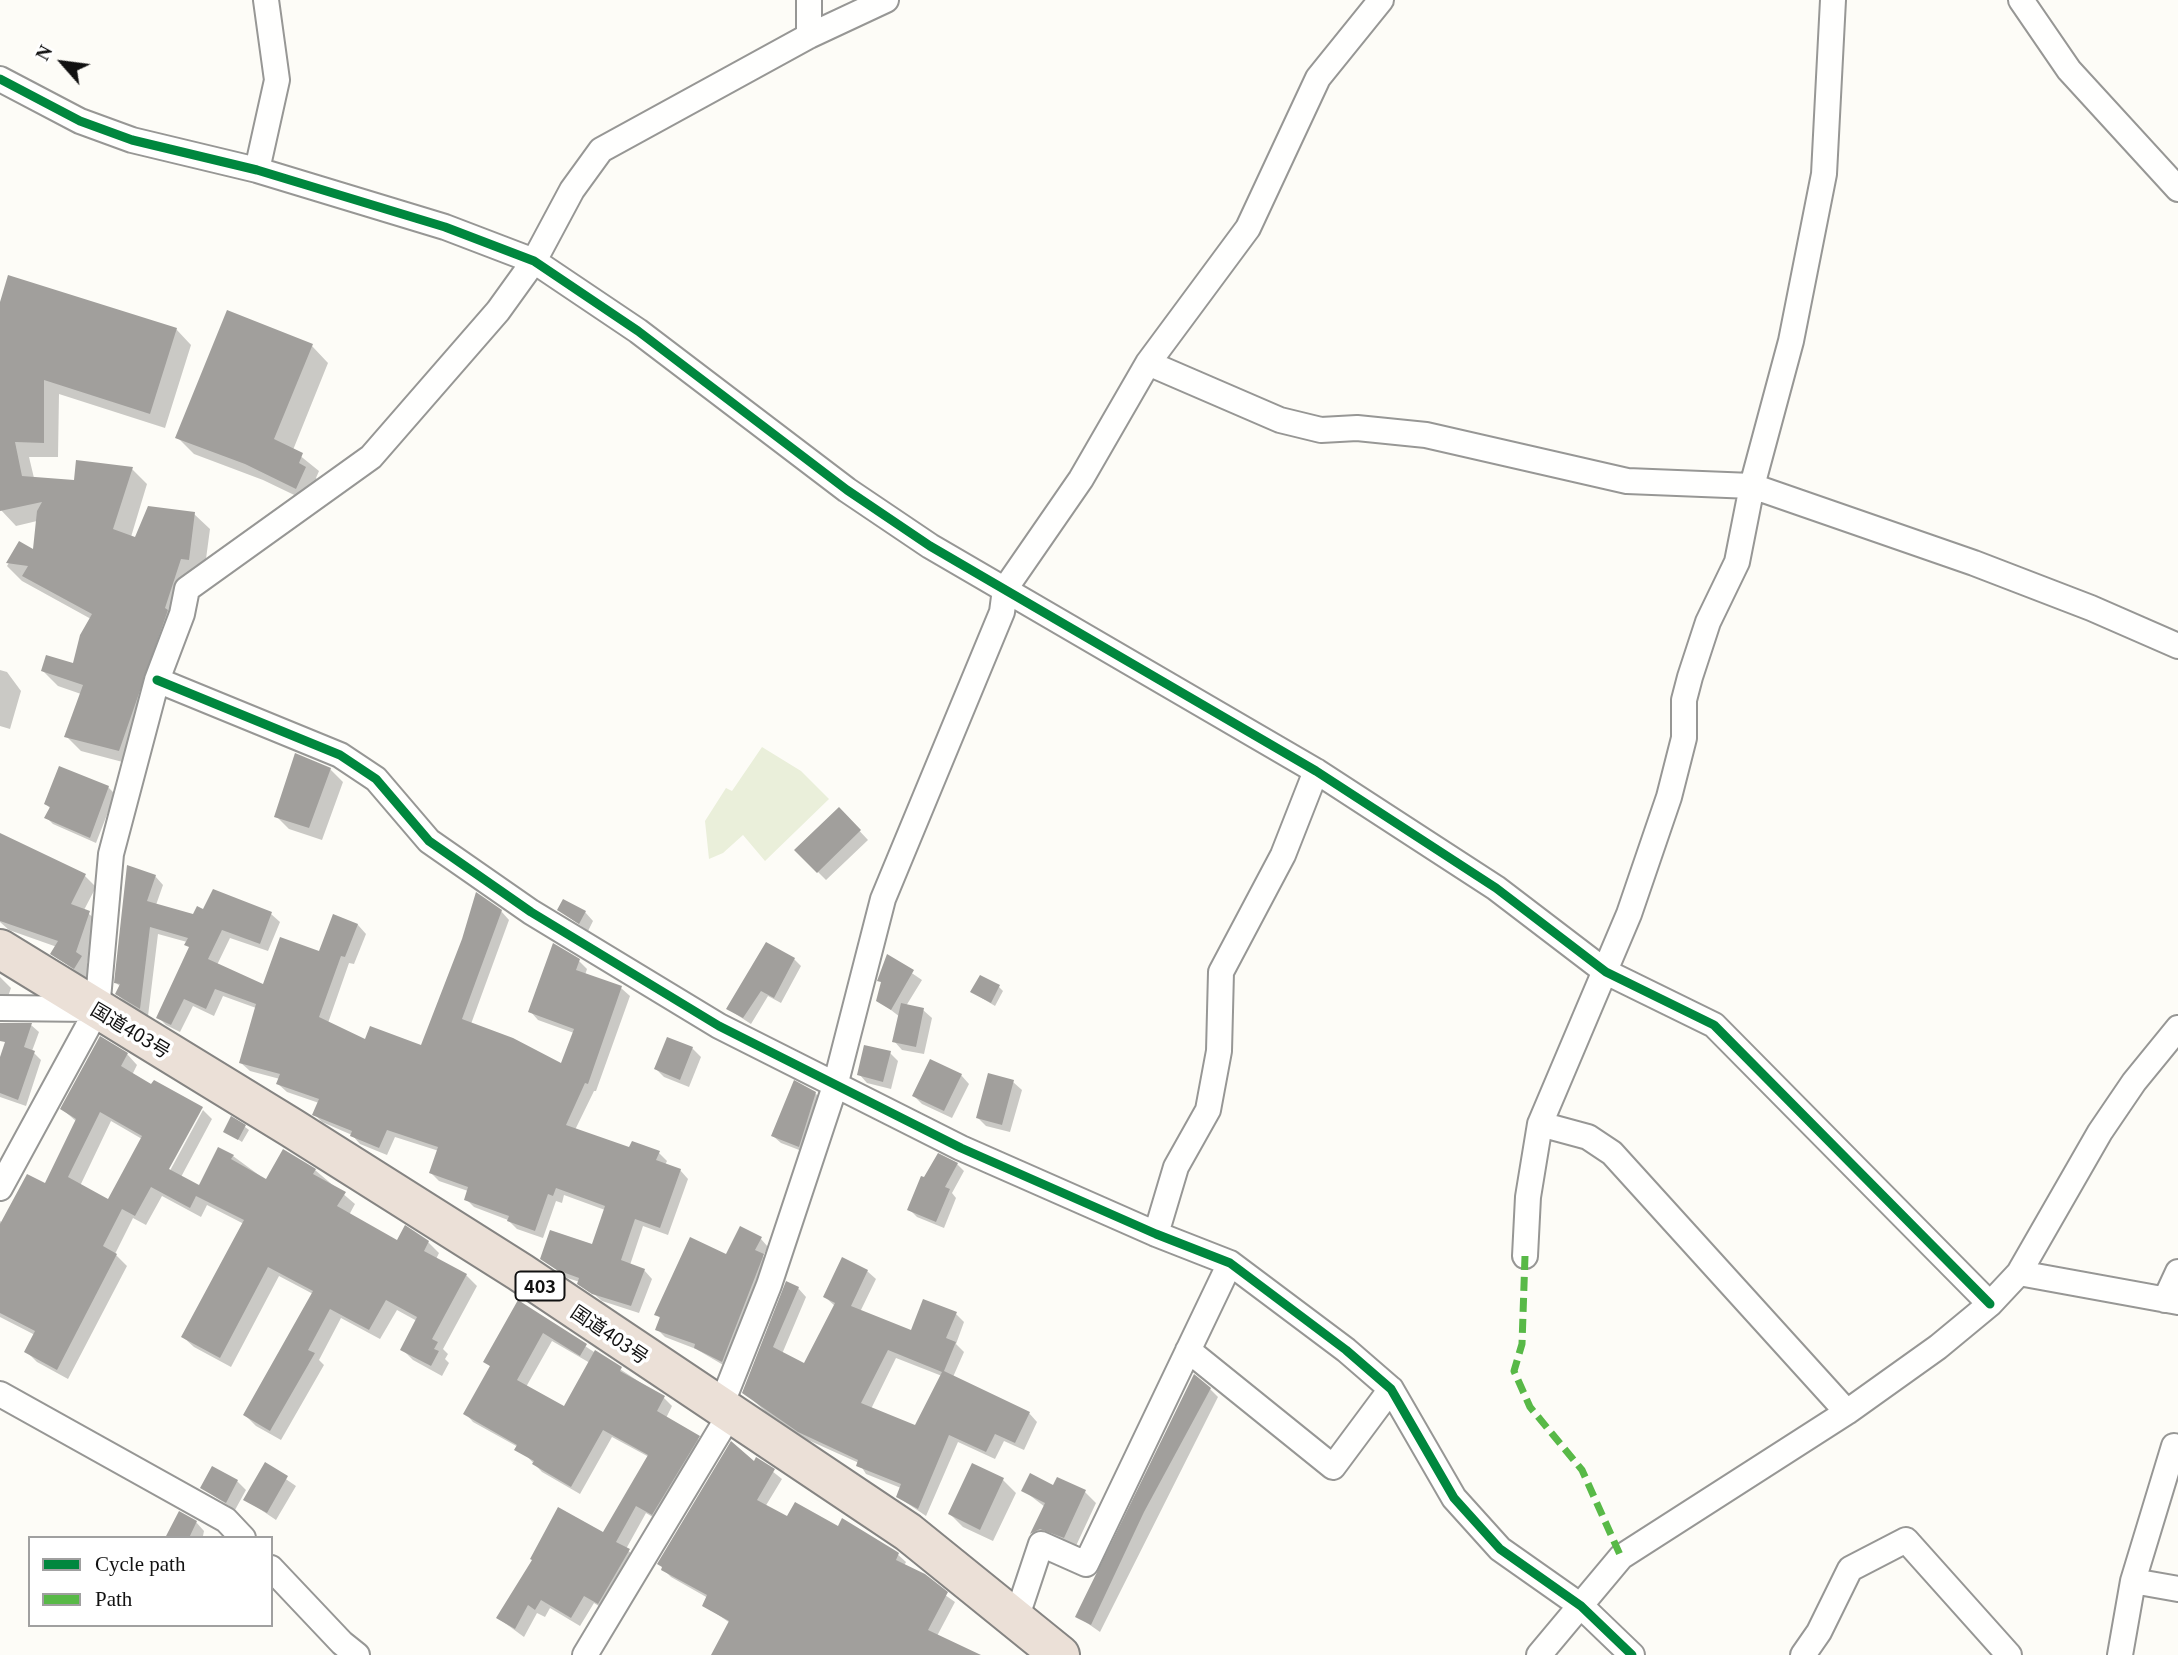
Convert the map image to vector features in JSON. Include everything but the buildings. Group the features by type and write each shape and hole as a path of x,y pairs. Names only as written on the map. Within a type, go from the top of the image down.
{"highway":[{"name":"国道403号","path":"0,949 292,1128 508,1265 908,1532 1060,1655"}],"street":[{"path":"257,170 277,80 266,0"},
{"path":"808,0 809,36"},
{"path":"0,1188 97,1010 111,855 157,680 182,614 187,589 371,457 498,311 534,261 572,190 601,150 809,36 887,0"},
{"path":"584,1655 725,1411 835,1086 883,899 1002,612 1005,589 1081,479 1148,363 1248,228 1318,78 1381,0"},
{"path":"1525,1256 1528,1197 1540,1124 1606,972 1670,797 1684,738 1684,700 1708,622 1737,562 1752,486 1791,341 1824,174 1833,0"},
{"path":"2024,1 2069,70 2178,189"},
{"path":"0,79 80,121 132,140 257,170 445,227 534,261 638,331 847,490 930,546 1316,771 1496,888 1606,972 1714,1025 1990,1304"},
{"path":"1148,363 1280,420 1321,430 1357,428 1426,435 1627,481 1752,486 1974,563 2091,608 2178,646"},
{"path":"157,680 340,755 376,779 429,841 531,912 719,1026 961,1148 1156,1234 1230,1263 1346,1350 1391,1389 1454,1497 1500,1549 1581,1606 1632,1655"},
{"path":"1156,1234 1176,1167 1208,1110 1219,1051 1221,972 1283,855 1316,771"},
{"path":"0,1008 97,1010"},
{"path":"1539,1655 1621,1557 1847,1412 1938,1347 1990,1304 2019,1273 2100,1132 2134,1082 2178,1028"},
{"path":"1540,1124 1588,1137 1612,1153 1847,1412"},
{"path":"1016,1619 1041,1544 1086,1564 1230,1263"},
{"path":"2019,1273 2172,1301 2178,1272"},
{"path":"1188,1350 1333,1467 1391,1389"},
{"path":"0,1394 226,1520 241,1536"},
{"path":"2120,1655 2133,1581 2174,1446 2178,1447"},
{"path":"1803,1655 1819,1632 1850,1569 1906,1540 2009,1655"},
{"path":"273,1570 342,1643 357,1655"},
{"path":"2133,1581 2178,1589"}],"green space":[{"path":"762,747 801,771 829,799 765,861 743,835 723,853 709,859 705,821 726,788 732,791"}],"marked path":[{"path":"1525,1256 1522,1344 1514,1371 1530,1407 1582,1470 1621,1557"}],"cycle path":[{"path":"0,79 80,121 132,140 257,170 445,227 534,261 638,331 847,490 930,546 1316,771 1496,888 1606,972 1714,1025 1990,1304"},
{"path":"157,680 340,755 376,779 429,841 531,912 719,1026 961,1148 1156,1234 1230,1263 1346,1350 1391,1389 1454,1498 1500,1549 1581,1606 1632,1655"}]}
